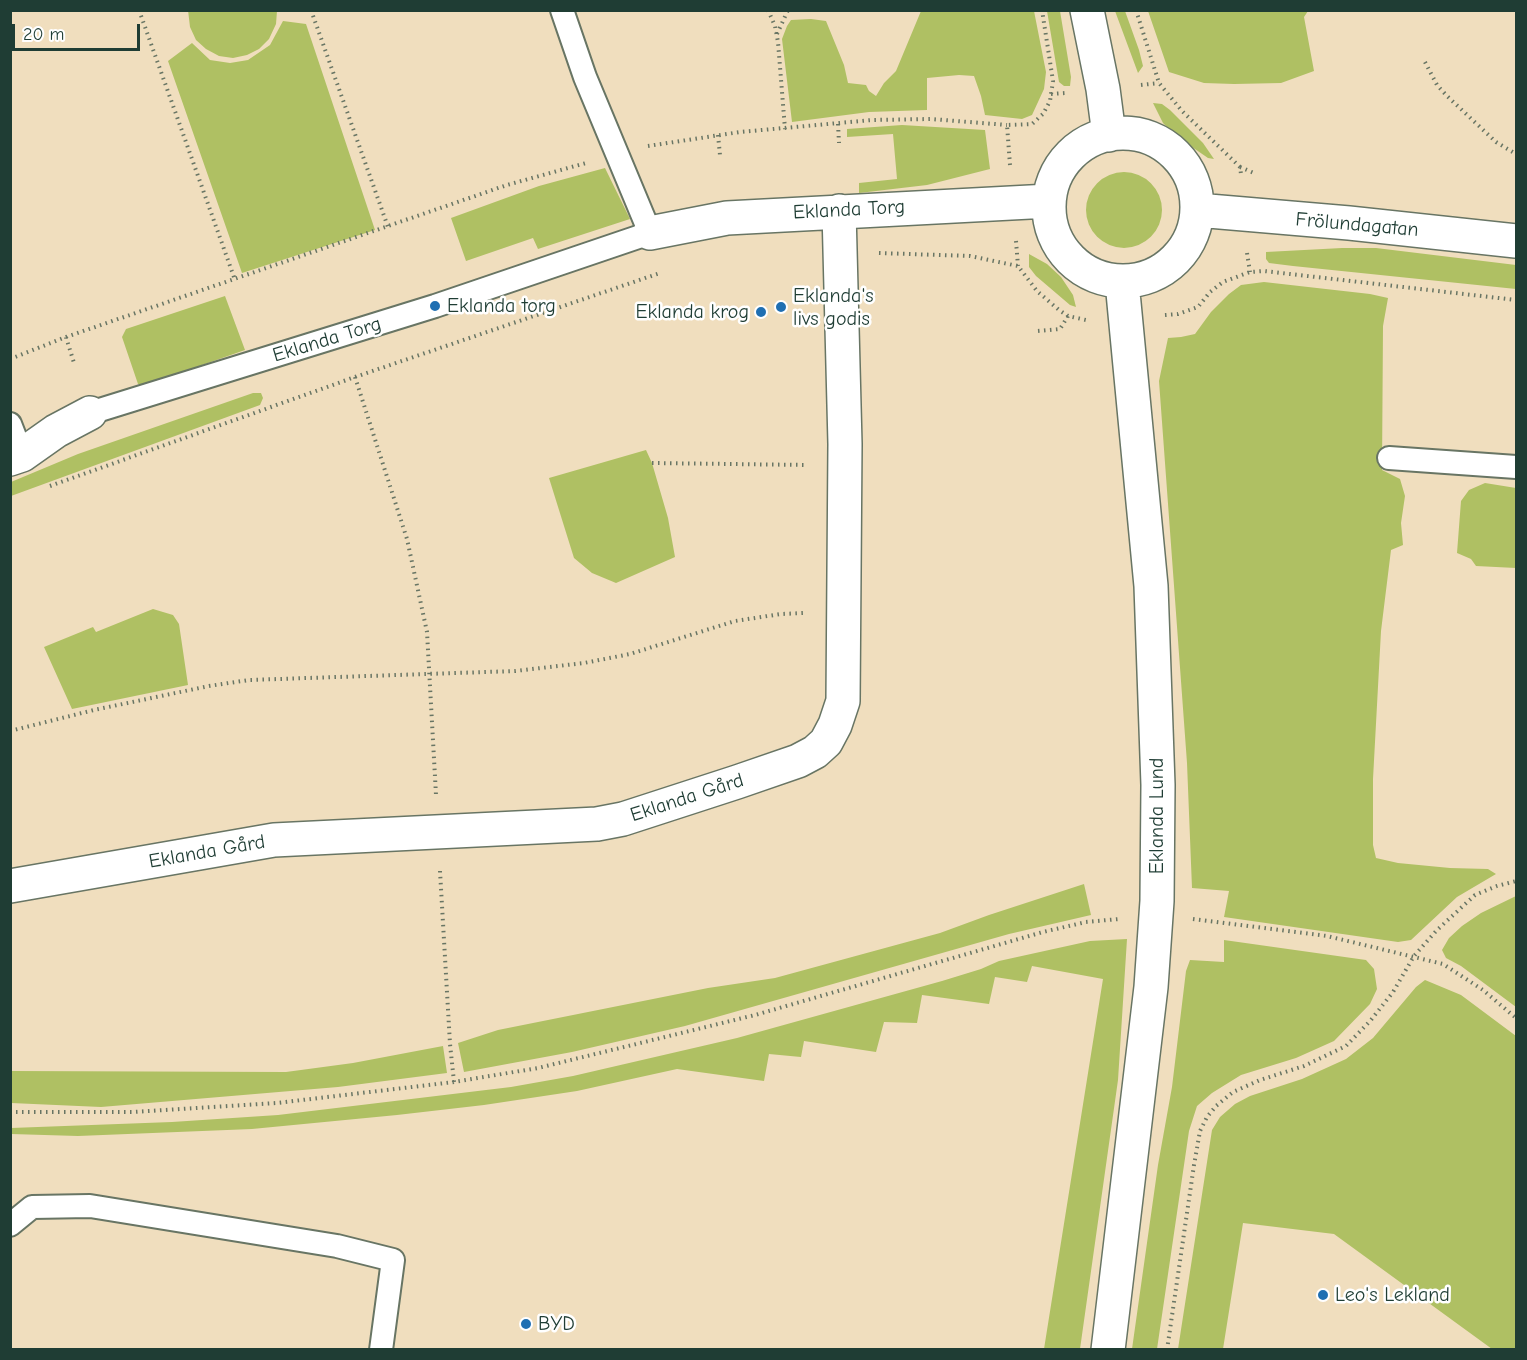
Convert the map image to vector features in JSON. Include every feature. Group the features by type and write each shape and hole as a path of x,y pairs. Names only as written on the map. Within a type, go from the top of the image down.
{"street":[{"path":"1087,10 1103,88 1109,135"},
{"path":"1133,134 1156,141 1176,155 1184,164 1194,186 1197,210 1192,235 1169,266 1147,278 1122,282 1108,280 1083,271 1063,252 1051,228 1049,201 1058,170 1080,147 1094,139 1109,135 1133,134"},
{"name":"Eklanda Torg","path":"650,233 727,218 1049,201"},
{"name":"Frölundagatan","path":"1197,210 1241,212 1278,218 1349,223 1516,241"},
{"name":"Eklanda Gård","path":"10,886 274,840 597,824 623,819 737,782 798,761 815,752 826,742 836,725 843,701 844,466 839,211"},
{"name":"Eklanda Lund","path":"1108,1350 1151,987 1158,808 1151,586 1122,282"},
{"name":"Eklanda Torg","path":"16,457 56,431 90,413"}],"lane":[{"path":"562,10 585,77 650,233"},
{"name":"Eklanda Torg","path":"90,413 435,306 650,233"},
{"path":"10,424 16,457"},
{"path":"1389,458 1516,467"},
{"path":"10,1225 32,1207 90,1206 338,1246 393,1260 381,1350"}],"path":[{"path":"139,10 235,280"},
{"path":"310,10 388,227"},
{"path":"768,10 777,35 785,129"},
{"path":"777,35 788,10"},
{"path":"1042,10 1053,81 1051,94"},
{"path":"1136,10 1159,83 1182,111 1240,167 1241,212 1250,272"},
{"path":"1425,62 1437,85 1496,141 1516,154"},
{"path":"10,359 66,337 507,185 657,143 718,135 904,118 1007,126"},
{"path":"838,124 839,142"},
{"path":"718,135 720,155"},
{"path":"840,254 970,256 1018,266 1037,291 1068,316 1086,320 1178,314 1198,307 1210,292 1223,282 1250,272 1264,271 1516,300"},
{"path":"46,487 355,377 668,272"},
{"path":"1038,331 1060,329 1068,316"},
{"path":"66,337 74,363"},
{"path":"355,377 406,539 427,632 454,1082"},
{"path":"652,464 742,463 844,466"},
{"path":"10,731 94,710 249,680 515,671 584,663 630,654 735,621 781,614 844,611"},
{"path":"1167,1350 1194,1165 1200,1131 1207,1117 1233,1092 1260,1080 1304,1066 1346,1046 1393,992 1414,956 1437,930 1475,895 1516,881"},
{"path":"10,1112 132,1112 255,1104 454,1082 538,1068 766,1011 1086,922 1126,918"},
{"path":"1186,918 1327,936 1443,964 1483,990 1516,1018"}],"green space":[{"path":"188,10 277,10 276,24 269,39 259,49 233,58 219,56 196,40 190,27"},
{"path":"921,11 1034,11 1046,72 1044,89 1032,115 1022,119 985,115 974,76 959,75 927,78 927,110 869,112 792,122 782,39 791,20 826,21 844,65 848,83 866,85 869,91 876,96 884,83 896,71"},
{"path":"1047,11 1060,11 1071,77 1070,86 1064,86 1059,82"},
{"path":"1115,11 1125,11 1143,66 1138,73"},
{"path":"1148,11 1308,11 1304,17 1314,71 1281,83 1234,84 1204,83 1169,72"},
{"path":"283,21 306,24 375,230 242,273 168,61 192,43 210,60 230,63 248,60 270,45"},
{"path":"1153,103 1162,104 1170,110 1203,143 1214,159 1208,158 1176,136 1163,123"},
{"path":"902,125 985,130 990,169 927,185 859,193 859,183 897,179 893,134 847,137 847,129"},
{"path":"605,168 630,219 538,249 533,238 466,261 451,218 539,186"},
{"path":"1124,172 1138,175 1151,183 1159,196 1162,210 1159,224 1151,237 1138,245 1124,248 1110,245 1097,237 1089,224 1086,210 1089,196 1097,183 1110,175"},
{"path":"1376,248 1516,265 1516,289 1293,266 1269,263 1266,259 1266,252"},
{"path":"1029,254 1047,264 1061,277 1073,295 1076,307 1070,305 1036,276 1029,267"},
{"path":"1264,282 1388,298 1383,326 1382,470 1400,479 1405,496 1401,523 1403,545 1391,550 1381,631 1373,779 1373,845 1376,858 1398,863 1488,869 1496,874 1457,897 1411,940 1398,942 1224,917 1229,891 1192,888 1187,763 1159,381 1168,338 1195,334 1211,312 1229,294 1241,285"},
{"path":"225,296 245,350 145,385 138,384 122,337 126,329"},
{"path":"253,393 261,393 263,398 260,405 11,496 11,482 78,454"},
{"path":"646,450 668,518 675,557 616,583 592,573 574,558 549,478"},
{"path":"1485,483 1516,488 1516,568 1476,566 1471,559 1457,553 1461,501 1469,490"},
{"path":"153,609 173,615 179,624 188,685 72,709 44,647 93,627 96,632"},
{"path":"1084,884 1091,915 1009,934 685,1026 572,1052 464,1072 458,1043 498,1030 708,988 775,978 940,933"},
{"path":"1516,896 1516,1007 1461,966 1446,958 1442,950 1449,938 1462,926 1481,913"},
{"path":"1127,939 1118,1080 1080,1349 1044,1349 1103,979 1032,966 1027,982 995,977 989,1004 922,995 917,1023 884,1022 876,1052 804,1041 801,1057 769,1054 764,1081 677,1069 577,1091 397,1115 252,1129 78,1136 11,1134 11,1128 172,1122 278,1115 511,1087 573,1076 737,1038 942,981 999,961 1090,941"},
{"path":"1224,940 1366,960 1374,969 1377,989 1370,1004 1334,1041 1296,1058 1241,1075 1212,1093 1197,1106 1189,1131 1157,1349 1132,1349 1158,1165 1172,1087 1186,971 1190,960 1224,962"},
{"path":"1425,980 1461,995 1516,1036 1516,1349 1492,1349 1334,1234 1243,1223 1223,1349 1178,1349 1212,1130 1220,1117 1235,1104 1250,1096 1302,1079 1346,1059 1373,1038 1416,987"},
{"path":"443,1046 447,1073 338,1087 101,1107 11,1103 11,1071 286,1072 353,1063"}],"place":[{"name":"Eklanda torg","path":"435,306"},
{"name":"Eklanda's livs godis","path":"781,307"},
{"name":"Eklanda krog","path":"761,312"},
{"name":"Leo's Lekland","path":"1323,1295"},
{"name":"BYD","path":"526,1324"}]}
